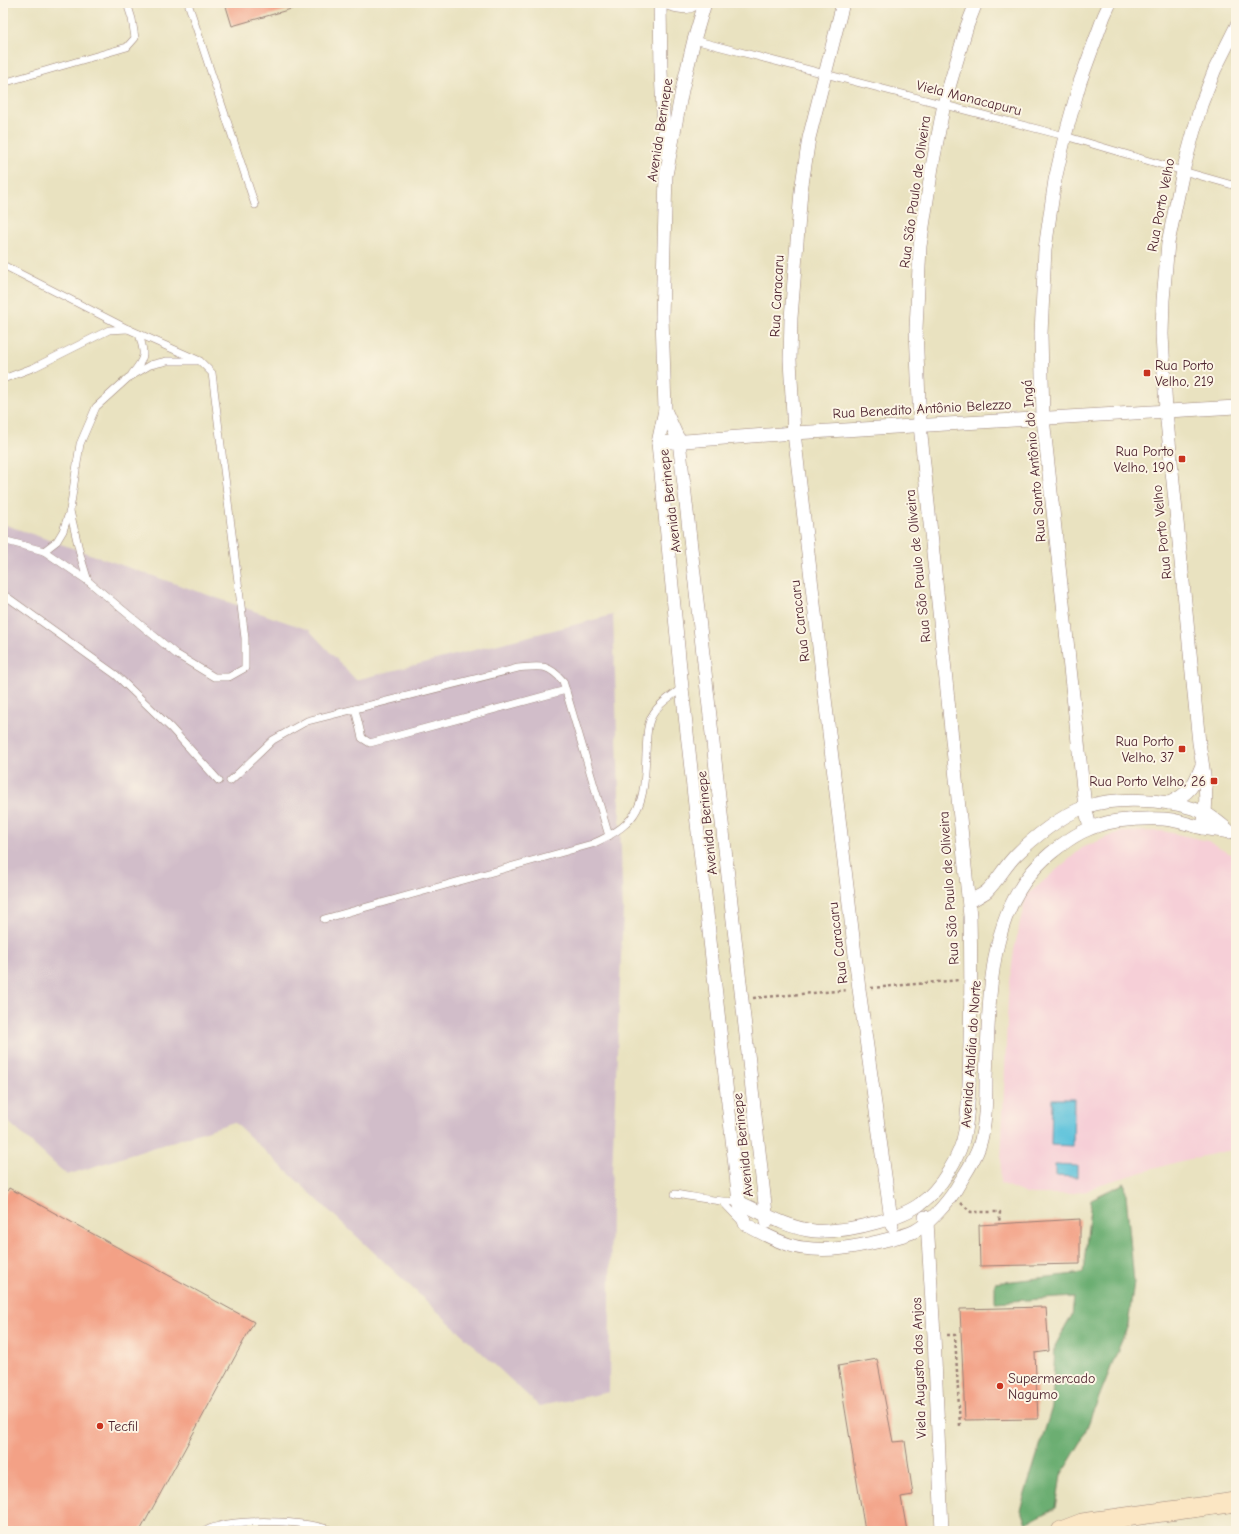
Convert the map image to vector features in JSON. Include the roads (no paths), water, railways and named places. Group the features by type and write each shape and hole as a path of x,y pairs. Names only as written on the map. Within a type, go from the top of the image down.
{"street":[{"path":"660,3 661,71 666,175"},
{"path":"667,3 677,6 692,6 695,3"},
{"name":"Avenida Berinepe","path":"705,3 682,90 666,175 662,318 665,410 658,443 682,688 739,1202 745,1224"},
{"name":"Rua Caracaru","path":"843,3 809,138 801,191 793,273 790,360 794,433 858,981 890,1219 895,1237"},
{"name":"Rua São Paulo de Oliveira","path":"965,1132 969,1094 971,988 969,902 920,425 916,329 920,246 932,167 944,104 967,26 976,3"},
{"name":"Rua Santo Antônio do Ingá","path":"1090,827 1085,807 1043,418 1041,334 1045,249 1055,180 1080,82 1110,3"},
{"name":"Rua Porto Velho","path":"1203,828 1206,814 1206,790 1199,743 1166,411 1162,334 1163,300 1168,243 1183,171 1204,98 1215,69 1236,28"},
{"name":"Rua Benedito Antônio Belezzo","path":"658,443 920,425 1236,407"},
{"name":"Avenida Berinepe","path":"665,410 680,441 767,1216 767,1236"},
{"path":"1169,803 1189,792 1195,783 1202,765"},
{"name":"Avenida Ataláia do Norte","path":"969,902 986,892 1016,855 1042,833 1062,818 1085,807 1102,803 1126,801 1169,803 1184,806 1206,814 1233,834"},
{"name":"Avenida Ataláia do Norte","path":"745,1224 767,1236 802,1248 834,1250 867,1244 916,1231 936,1214 952,1195 979,1148 983,1131 986,1098 991,978 995,953 1010,905 1025,880 1043,860 1065,842 1090,827 1116,821 1155,819 1172,820 1233,834"},
{"name":"Avenida Ataláia do Norte","path":"739,1202 767,1216 798,1227 815,1231 844,1230 890,1219 920,1204 939,1185 955,1161 965,1132"},
{"name":"Viela Augusto dos Anjos","path":"920,1204 927,1222 934,1335 942,1531"},
{"path":"1061,1531 1082,1523 1236,1502"}],"lane":[{"path":"3,83 127,46 136,38 127,3"},
{"path":"188,3 255,205"},
{"name":"Viela Manacapuru","path":"694,40 824,75 944,104 1065,136 1236,186"},
{"path":"3,265 128,329 200,361 212,373 246,638 246,668 229,677 214,677 176,654 88,581 44,552 3,540"},
{"path":"3,379 35,366 109,330 128,329"},
{"path":"44,552 57,541 63,531 70,510 80,444 96,407 128,378 142,362 144,350 139,334"},
{"path":"128,378 150,365 167,361 200,361"},
{"path":"70,510 88,581"},
{"path":"3,594 116,675 171,728 219,781"},
{"path":"230,781 273,740 307,722 518,668 544,666 555,671 563,681 609,836"},
{"path":"324,919 592,844 609,836 625,825 637,811 642,797 645,781 647,731 650,720 655,711 664,702 682,688"},
{"path":"356,710 362,738 370,743 566,690"},
{"name":"Avenida Ataláia do Norte","path":"675,1194 723,1202 739,1202"},
{"name":"Avenida Ataláia do Norte","path":"723,1202 745,1224"},
{"path":"205,1531 227,1524 256,1522 292,1523 334,1531"}],"water":[{"path":"1052,1099 1074,1099 1073,1146 1051,1145"},
{"path":"1055,1165 1077,1166 1077,1177 1055,1176"}],"place":[{"name":"Rua Porto Velho, 219","path":"1147,373"},
{"name":"Rua Porto Velho, 190","path":"1182,459"},
{"name":"Rua Porto Velho, 37","path":"1182,749"},
{"name":"Rua Porto Velho, 26","path":"1214,781"},
{"name":"Supermercado Nagumo","path":"1000,1386"},
{"name":"Tecfil","path":"100,1426"}]}
